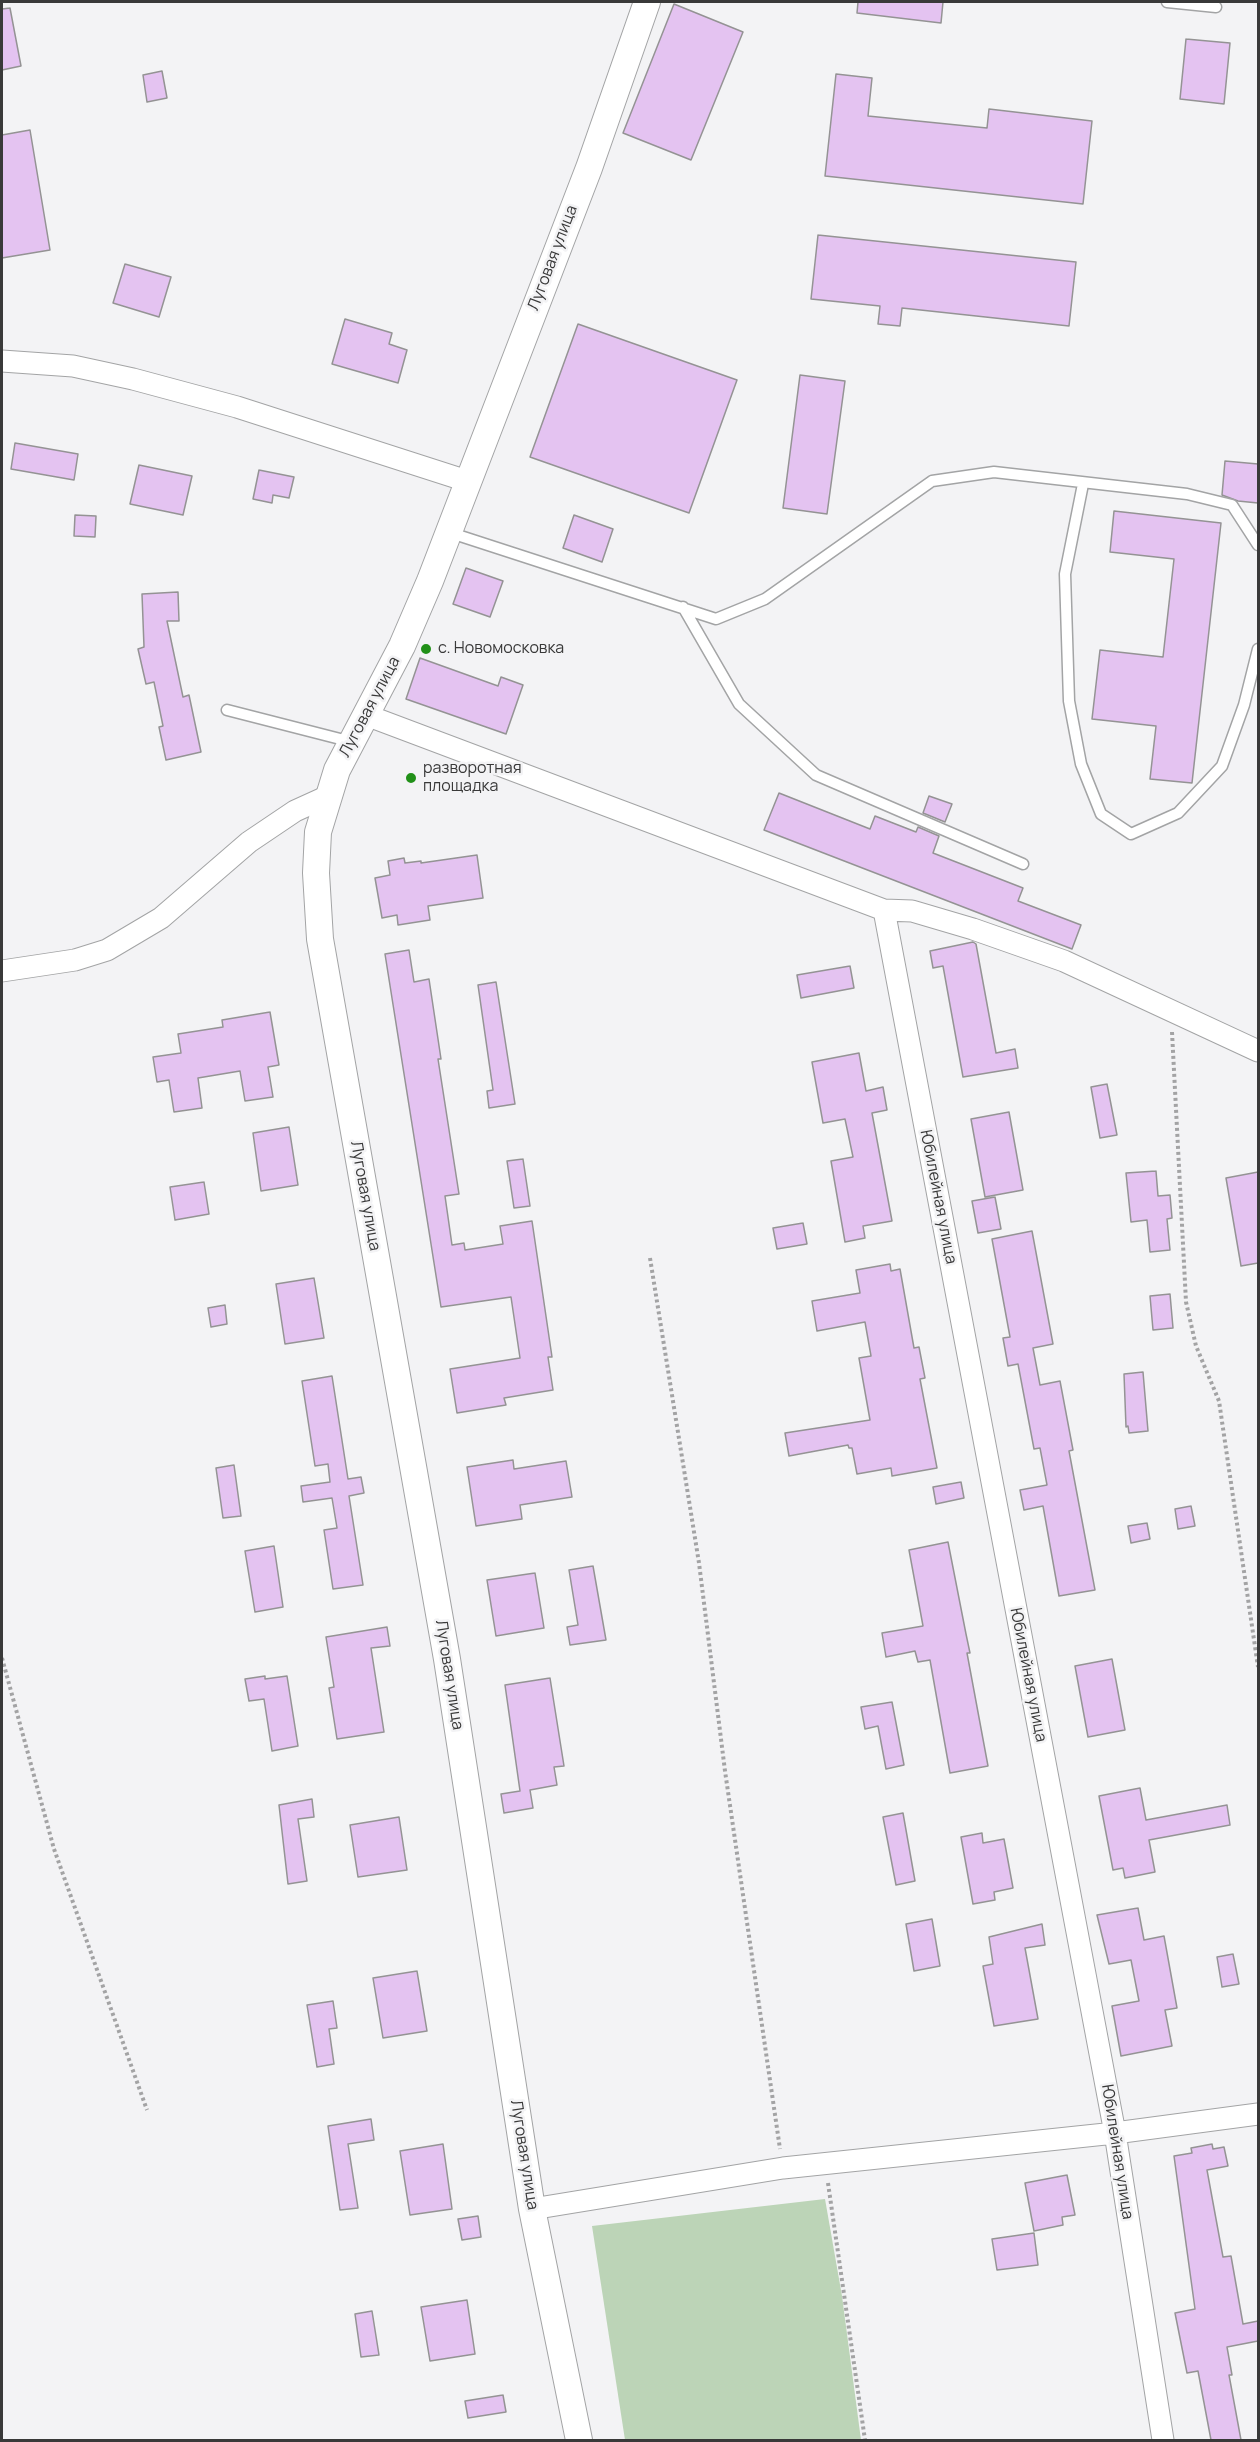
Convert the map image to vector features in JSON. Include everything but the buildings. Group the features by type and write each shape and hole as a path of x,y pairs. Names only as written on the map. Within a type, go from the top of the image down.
{"street":[{"name":"Луговая улица","path":"579,2440 532,2209 447,1659 320,939 316,863 318,832 327,796 337,770 402,646 448,532 588,168 647,2"},
{"path":"2,361 73,366 133,379 237,407 467,482"},
{"path":"366,715 884,910 912,911 983,932 1064,961 1258,1051"},
{"path":"2,971 75,960 107,950 161,918 249,842 295,811 327,796"},
{"name":"Юбилейная улица","path":"884,910 1115,2133 1163,2440"},
{"path":"532,2209 783,2168 1115,2133 1258,2114"}],"lane":[{"path":"1167,2 1216,7"},
{"path":"448,532 683,607 716,620 765,599 932,481 994,472 1083,484 1187,494 1232,505 1258,545"},
{"path":"1083,484 1065,574 1069,701 1081,764 1101,814 1131,834 1178,813 1222,766 1244,705 1258,649"},
{"path":"683,607 739,704 816,775 1023,864"},
{"path":"227,710 353,742"}],"path":[{"path":"1181,1014 1174,1025 1172,1035 1186,1302 1196,1347 1219,1401 1258,1667"},
{"path":"650,1258 699,1563 725,1772 783,2168"},
{"path":"2,1658 54,1850 147,2110"},
{"path":"825,2163 865,2440"}],"green space":[{"path":"825,2199 842,2296 861,2440 625,2440 592,2226"}],"place":[{"name":"с. Новомосковка","path":"426,649"},
{"name":"разворотная площадка","path":"411,778"}]}
